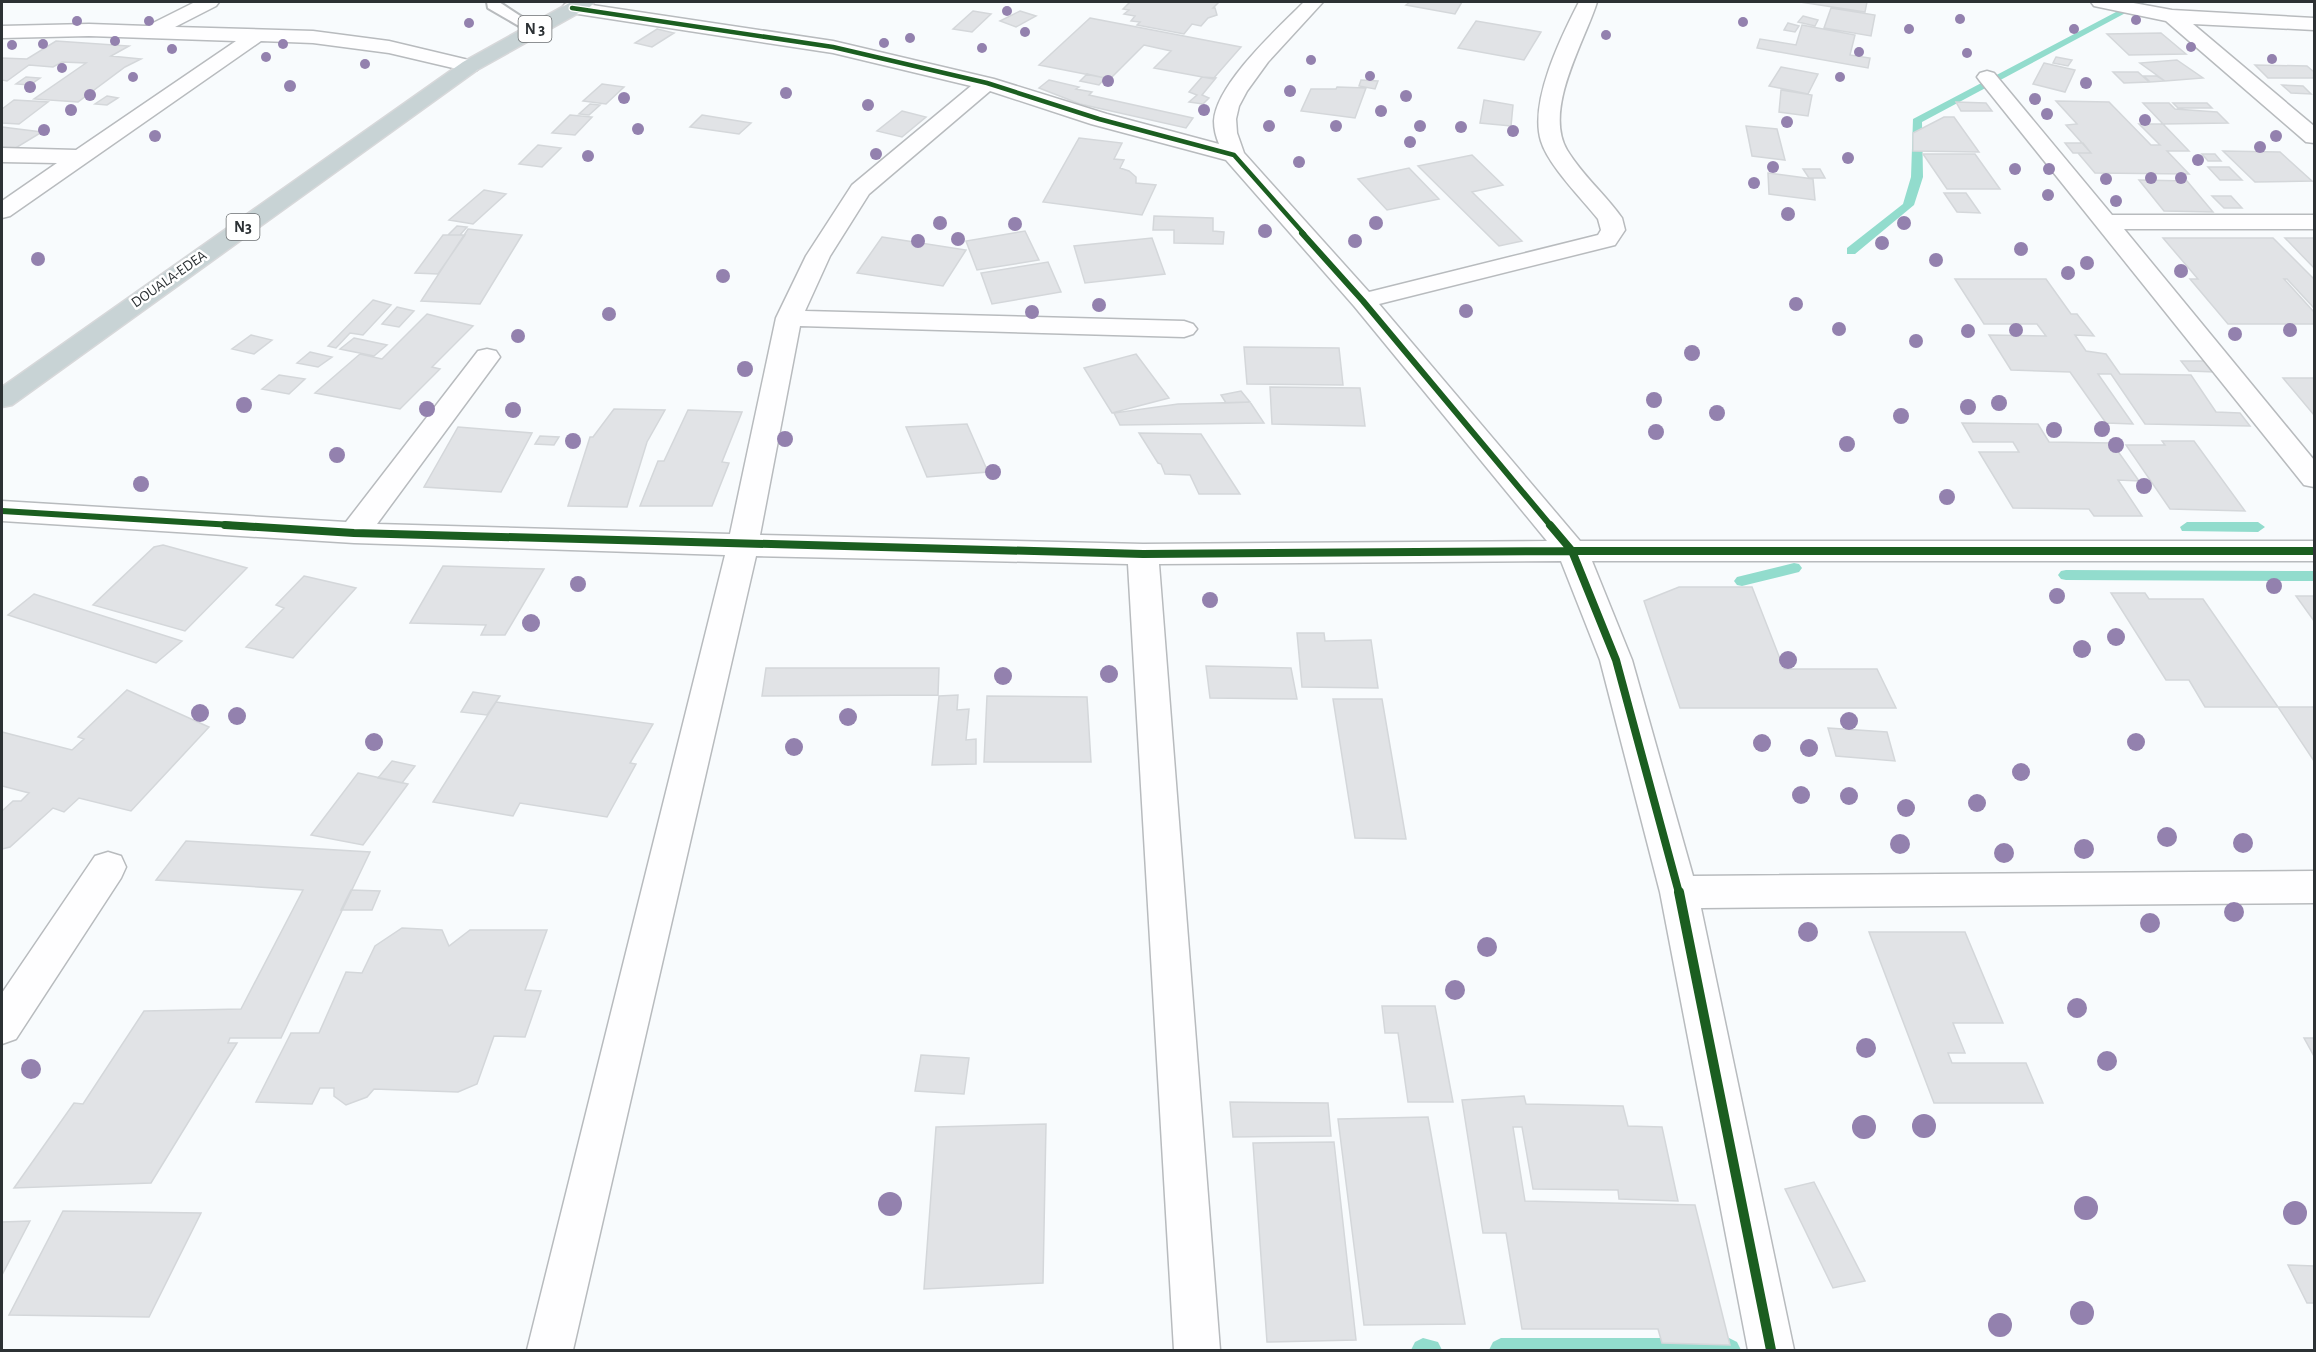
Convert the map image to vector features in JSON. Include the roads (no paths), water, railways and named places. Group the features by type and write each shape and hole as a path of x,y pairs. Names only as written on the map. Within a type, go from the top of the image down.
{"highway":[{"name":"N 3","path":"477,61 524,23 570,4"},
{"name":"N 3","path":"477,61 570,4"},
{"name":"DOUALA-EDEA","path":"2,399 477,61"}],"street":[{"path":"150,32 209,2"},
{"path":"1314,2 1258,61 1235,92 1225,117 1227,135 1234,155 1363,301 1572,551 1616,660 1679,892 1771,1350"},
{"path":"1363,301 1607,240 1613,230 1610,218 1552,143 1548,119 1568,44 1588,2"},
{"path":"2101,2 2172,16 2314,24"},
{"path":"570,4 833,47 987,83 1100,119 1234,155"},
{"path":"2172,16 2305,118 2314,137"},
{"path":"2,32 150,32 313,37 477,61"},
{"path":"2,211 256,36"},
{"path":"1987,77 2314,478"},
{"path":"550,1350 743,545 789,318 818,256 860,190 987,83"},
{"path":"2,155 81,157"},
{"path":"2106,222 2314,222"},
{"path":"789,318 1184,329"},
{"path":"354,533 487,357"},
{"path":"2,512 354,533 1143,554 1572,551 2314,551"},
{"path":"1143,554 1197,1350"},
{"path":"2,1026 108,867"},
{"path":"1679,892 2314,887"}],"lane":[{"path":"493,2 493,5 524,23"}],"waterway":[{"path":"1851,251 1908,205 1917,177 1917,121 2141,2"},
{"path":"2187,527 2258,527"},
{"path":"1742,581 1794,568"},
{"path":"2066,575 2314,576"},
{"path":"1423,1350 1430,1350"},
{"path":"1501,1350 1729,1350"}]}
